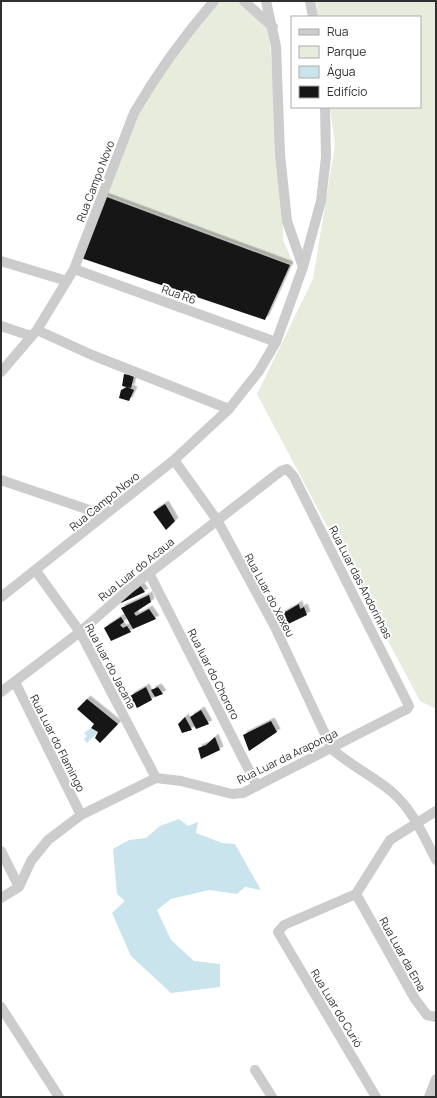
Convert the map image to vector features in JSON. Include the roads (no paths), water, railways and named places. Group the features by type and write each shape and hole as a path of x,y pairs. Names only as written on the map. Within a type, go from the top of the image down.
{"street":[{"name":"Rua Campo Novo","path":"1,372 34,333 74,269 134,113 170,57 214,1"},
{"path":"244,1 273,27"},
{"path":"266,1 273,27 278,75 277,104 280,154 287,221 303,267"},
{"path":"310,1 313,16"},
{"name":"Rua Campo Novo","path":"1,597 36,571 174,460 229,409 258,371 276,342 303,267 321,200 326,157 325,108"},
{"path":"1,261 67,281"},
{"name":"Rua R6","path":"74,269 276,342"},
{"path":"1,326 34,333 229,409"},
{"name":"Rua Luar do Xexeu","path":"174,460 217,520 274,625 332,749"},
{"name":"Rua Luar do Acaua","path":"1,692 80,632 114,601 149,573 281,471 287,468"},
{"name":"Rua Luar das Andorinhas","path":"287,468 294,477 405,697 409,708"},
{"path":"1,480 104,515"},
{"name":"Rua luar do Jacana","path":"36,571 80,632 156,778"},
{"name":"Rua luar do Chororo","path":"149,573 257,786"},
{"name":"Rua Luar do Flamingo","path":"15,682 81,815"},
{"name":"Rua Luar da Araponga","path":"156,778 182,780 232,794 243,793 332,749 409,708"},
{"path":"332,749 348,763 393,793 406,807 436,860"},
{"path":"1,898 19,887 31,861 48,840 81,815 156,778"},
{"path":"356,894 390,840 436,811"},
{"path":"1,851 19,887"},
{"name":"Rua Luar do Curió","path":"356,894 284,925 278,932 376,1097"},
{"name":"Rua Luar da Ema","path":"356,894 415,999 427,1015 436,1017"},
{"path":"1,1008 4,1019 56,1096"},
{"path":"255,1070 272,1097"},
{"path":"429,1097 436,1079"}],"water":[{"path":"91,728 98,732 87,743 84,739 87,736 84,733"},
{"path":"179,819 188,826 198,822 196,833 222,843 235,844 261,890 245,887 237,894 209,890 171,899 157,910 171,940 194,961 220,964 220,987 171,993 131,956 112,913 125,901 117,894 113,849 129,840 146,838 160,826"}]}
